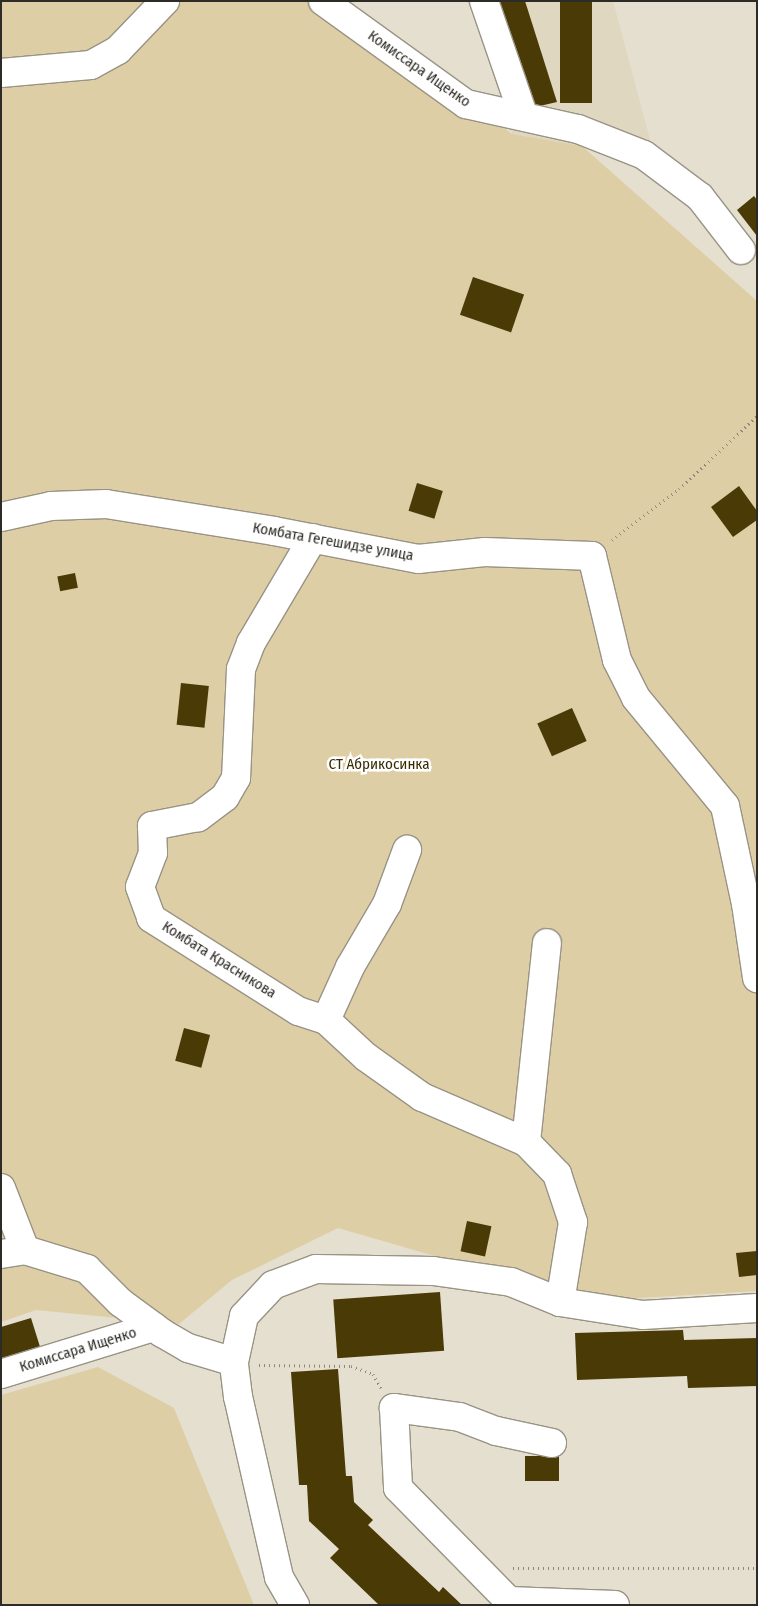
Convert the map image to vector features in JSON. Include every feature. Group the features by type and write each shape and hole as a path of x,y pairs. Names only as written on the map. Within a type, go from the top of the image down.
{"street":[{"path":"1,73 91,65 118,50 165,1"},
{"name":"Комиссара Ищенко","path":"323,1 466,104 493,113 523,114 578,129 644,154 700,197 741,250"},
{"path":"484,1 523,114"},
{"name":"Комбата Гегешидзе улица","path":"1,517 51,506 106,504 313,538 418,559 485,552 592,556"},
{"name":"Комбата Красникова","path":"313,538 251,642 241,669 236,778 225,797 198,817 152,826 153,852 140,888 151,918 298,1011 326,1020 366,1057 422,1097 526,1142 557,1174 573,1222 560,1302"},
{"path":"592,556 617,660 636,698 725,806 746,904 757,978"},
{"path":"326,1020 350,967 387,904 407,850"},
{"path":"526,1142 547,943"},
{"path":"1,1188 13,1252 87,1269 120,1302 154,1327 188,1348 234,1362"},
{"path":"295,1605 279,1577 238,1397 234,1362 244,1316 273,1285 316,1269 433,1271 502,1280 560,1302 643,1314 757,1308"},
{"name":"Комиссара Ищенко","path":"1,1374 154,1327"},
{"path":"552,1443 496,1431 460,1417 394,1408 398,1488 509,1601 616,1605"}],"path":[{"path":"592,556 680,489 757,416"},
{"path":"234,1362 274,1367 351,1366 373,1374 394,1408"},
{"path":"487,1579 516,1566 757,1568"}],"shaded area":[{"path":"476,1 613,1 652,147 600,131 582,146 512,134"}],"green space":[{"name":"СТ Абрикосинка","path":"1,1 318,1 396,46 512,134 582,146 757,301 757,1291 590,1301 338,1228 232,1280 179,1324 36,1310 1,1322"},
{"path":"98,1367 174,1408 254,1605 1,1605 1,1395"}],"building":[{"path":"495,1 525,1 557,102 531,108"},
{"path":"560,1 592,1 592,103 560,103"},
{"path":"754,196 757,200 757,236 737,210"},
{"path":"473,277 524,295 511,332 460,315"},
{"path":"417,483 443,491 434,519 409,511"},
{"path":"739,486 757,511 757,520 733,537 711,507"},
{"path":"75,573 78,588 60,591 57,576"},
{"path":"181,683 209,686 204,728 177,725"},
{"path":"572,708 587,741 552,756 537,723"},
{"path":"184,1028 210,1035 201,1068 175,1061"},
{"path":"467,1221 491,1226 485,1257 461,1251"},
{"path":"757,1251 757,1275 739,1277 736,1253"},
{"path":"440,1292 444,1351 337,1358 333,1299"},
{"path":"31,1318 41,1350 1,1361 1,1327"},
{"path":"683,1330 684,1340 757,1338 757,1386 688,1388 687,1376 577,1380 575,1333"},
{"path":"338,1369 346,1476 352,1476 354,1502 373,1520 368,1525 439,1592 443,1587 462,1605 379,1605 330,1558 339,1549 309,1521 307,1485 299,1485 291,1372"},
{"path":"525,1456 559,1456 559,1481 525,1481"}]}
